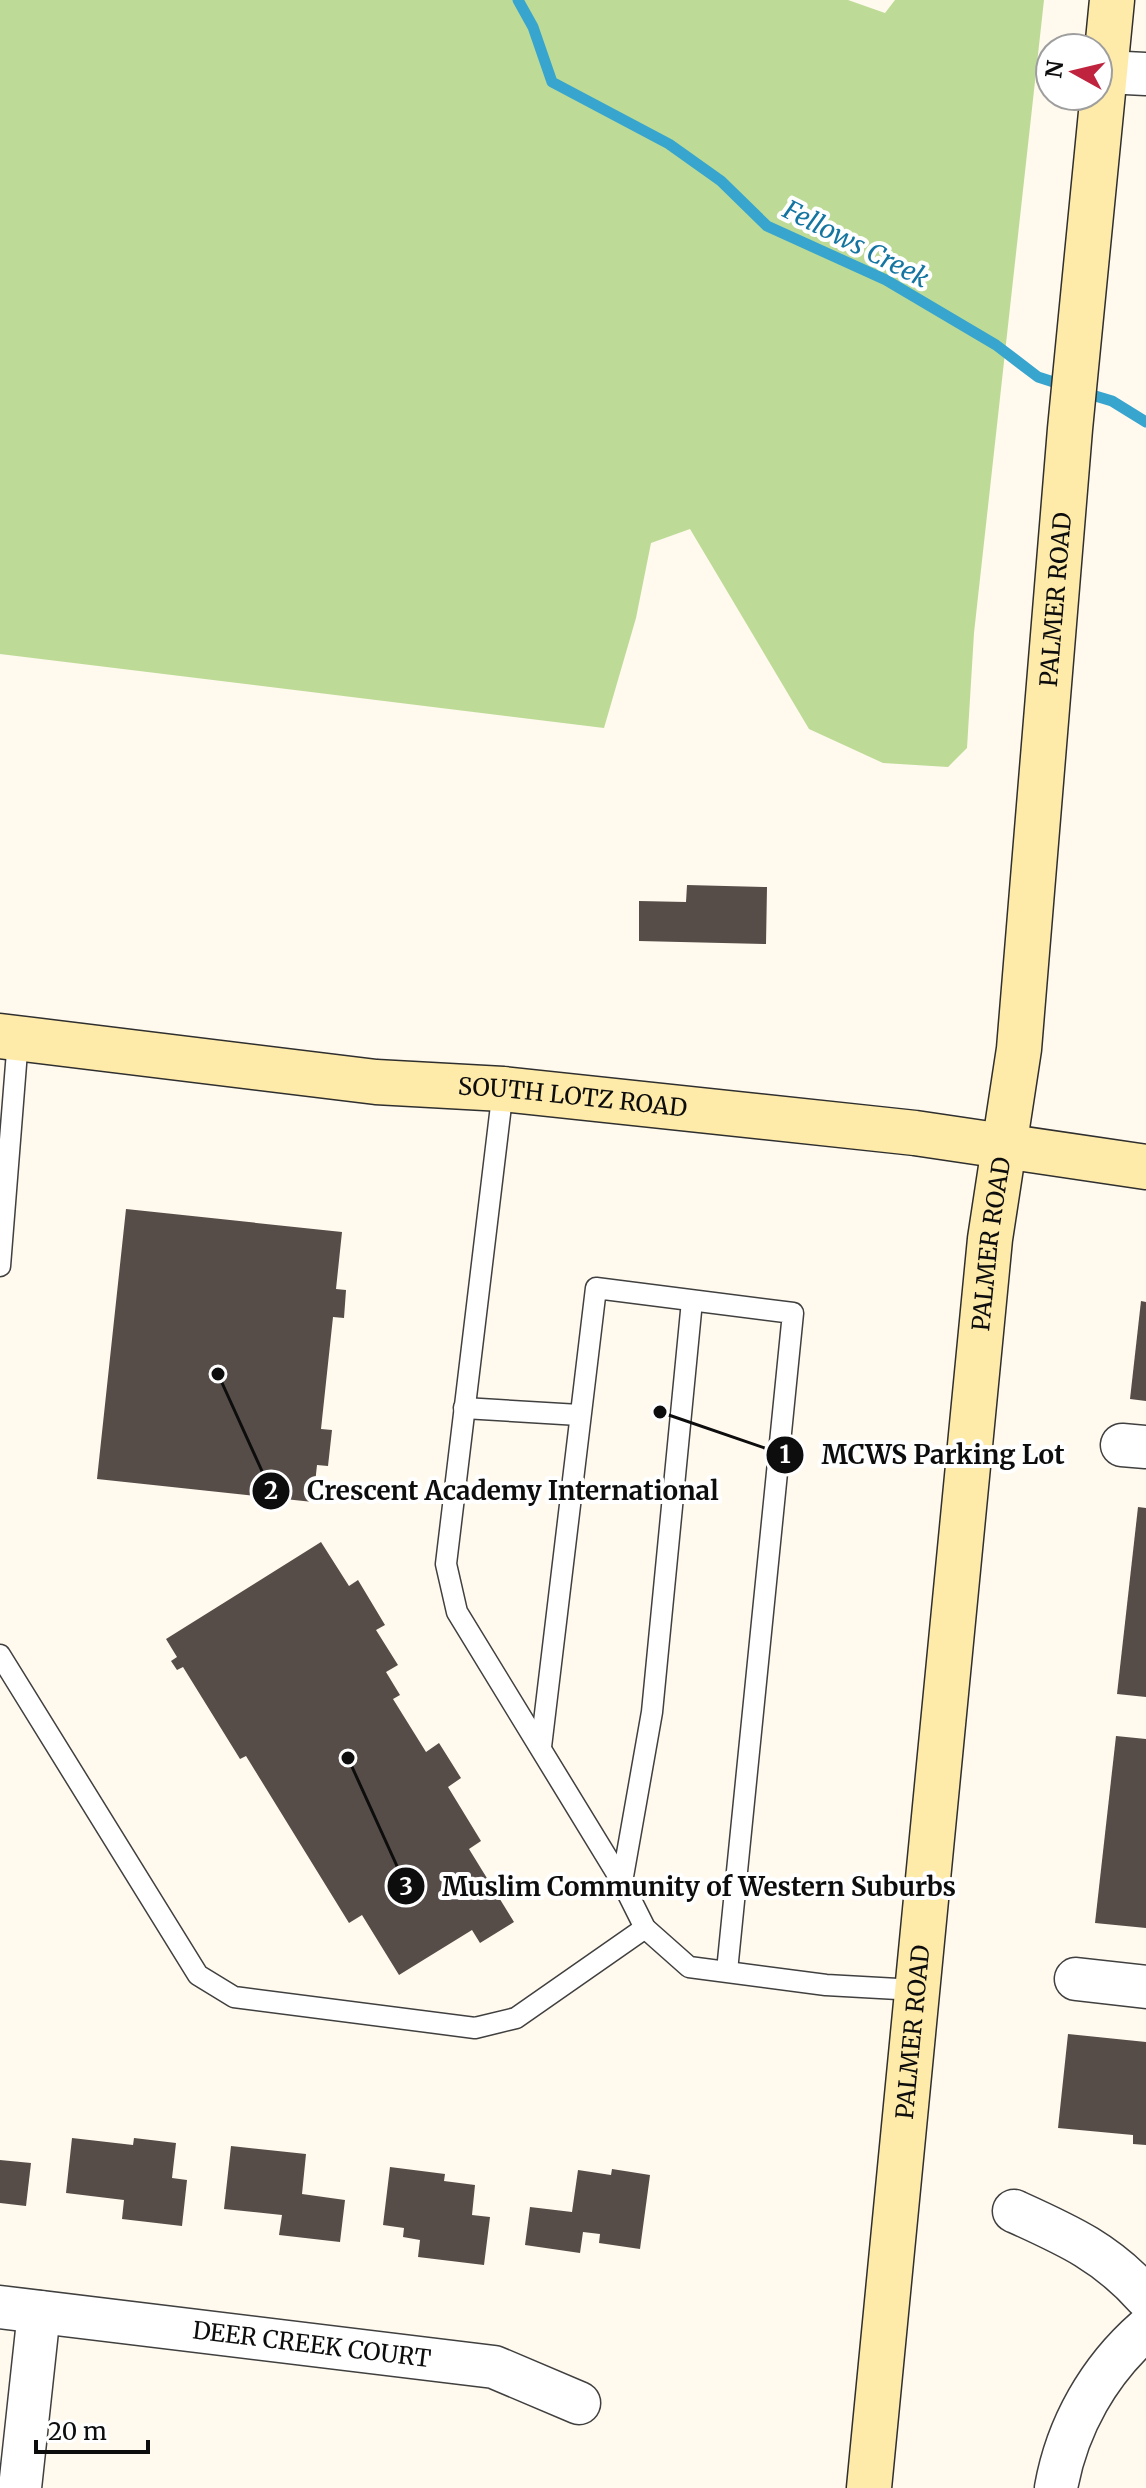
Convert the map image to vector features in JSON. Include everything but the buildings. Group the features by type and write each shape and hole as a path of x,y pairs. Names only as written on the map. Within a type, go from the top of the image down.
{"street":[{"name":"PALMER ROAD","path":"869,2488 990,1239 1019,1049 1078,353 1126,73 1112,0"},
{"name":"SOUTH LOTZ ROAD","path":"9,1038 376,1082 503,1089 1003,1145 1146,1167"},
{"path":"1076,1979 1146,1987"},
{"path":"1014,2211 1088,2246 1118,2266 1146,2297"},
{"path":"20,2309 20,2488"},
{"name":"DEER CREEK COURT","path":"20,2309 494,2367 579,2403"},
{"path":"1056,2488 1070,2435 1081,2411 1118,2356 1146,2329"}],"lane":[{"path":"0,1266 9,1038"},
{"path":"503,1089 446,1564 457,1612 622,1882 645,1928 689,1967 826,1985 916,1990"},
{"path":"541,1747 596,1288 793,1313 727,1971"},
{"path":"622,1882 652,1712 692,1301"},
{"path":"464,1408 579,1415"},
{"path":"0,1655 198,1975 234,1997 475,2028 516,2018 645,1928"}],"green space":[{"path":"0,0 848,0 885,13 895,0 1044,0 1040,32 1034,32 1034,90 974,633 967,748 948,767 883,763 809,729 690,529 651,543 636,618 604,728 0,654"}],"waterway":[{"name":"Fellows Creek","path":"518,0 533,27 552,82 669,144 721,181 767,226 886,280 996,345 1038,377 1066,386"},
{"name":"Fellows Creek","path":"1082,392 1112,401 1146,422"}],"place":[{"name":"Crescent Academy International","path":"218,1374"},
{"name":"MCWS Parking Lot","path":"660,1412"},
{"name":"Muslim Community of Western Suburbs","path":"348,1758"}]}
